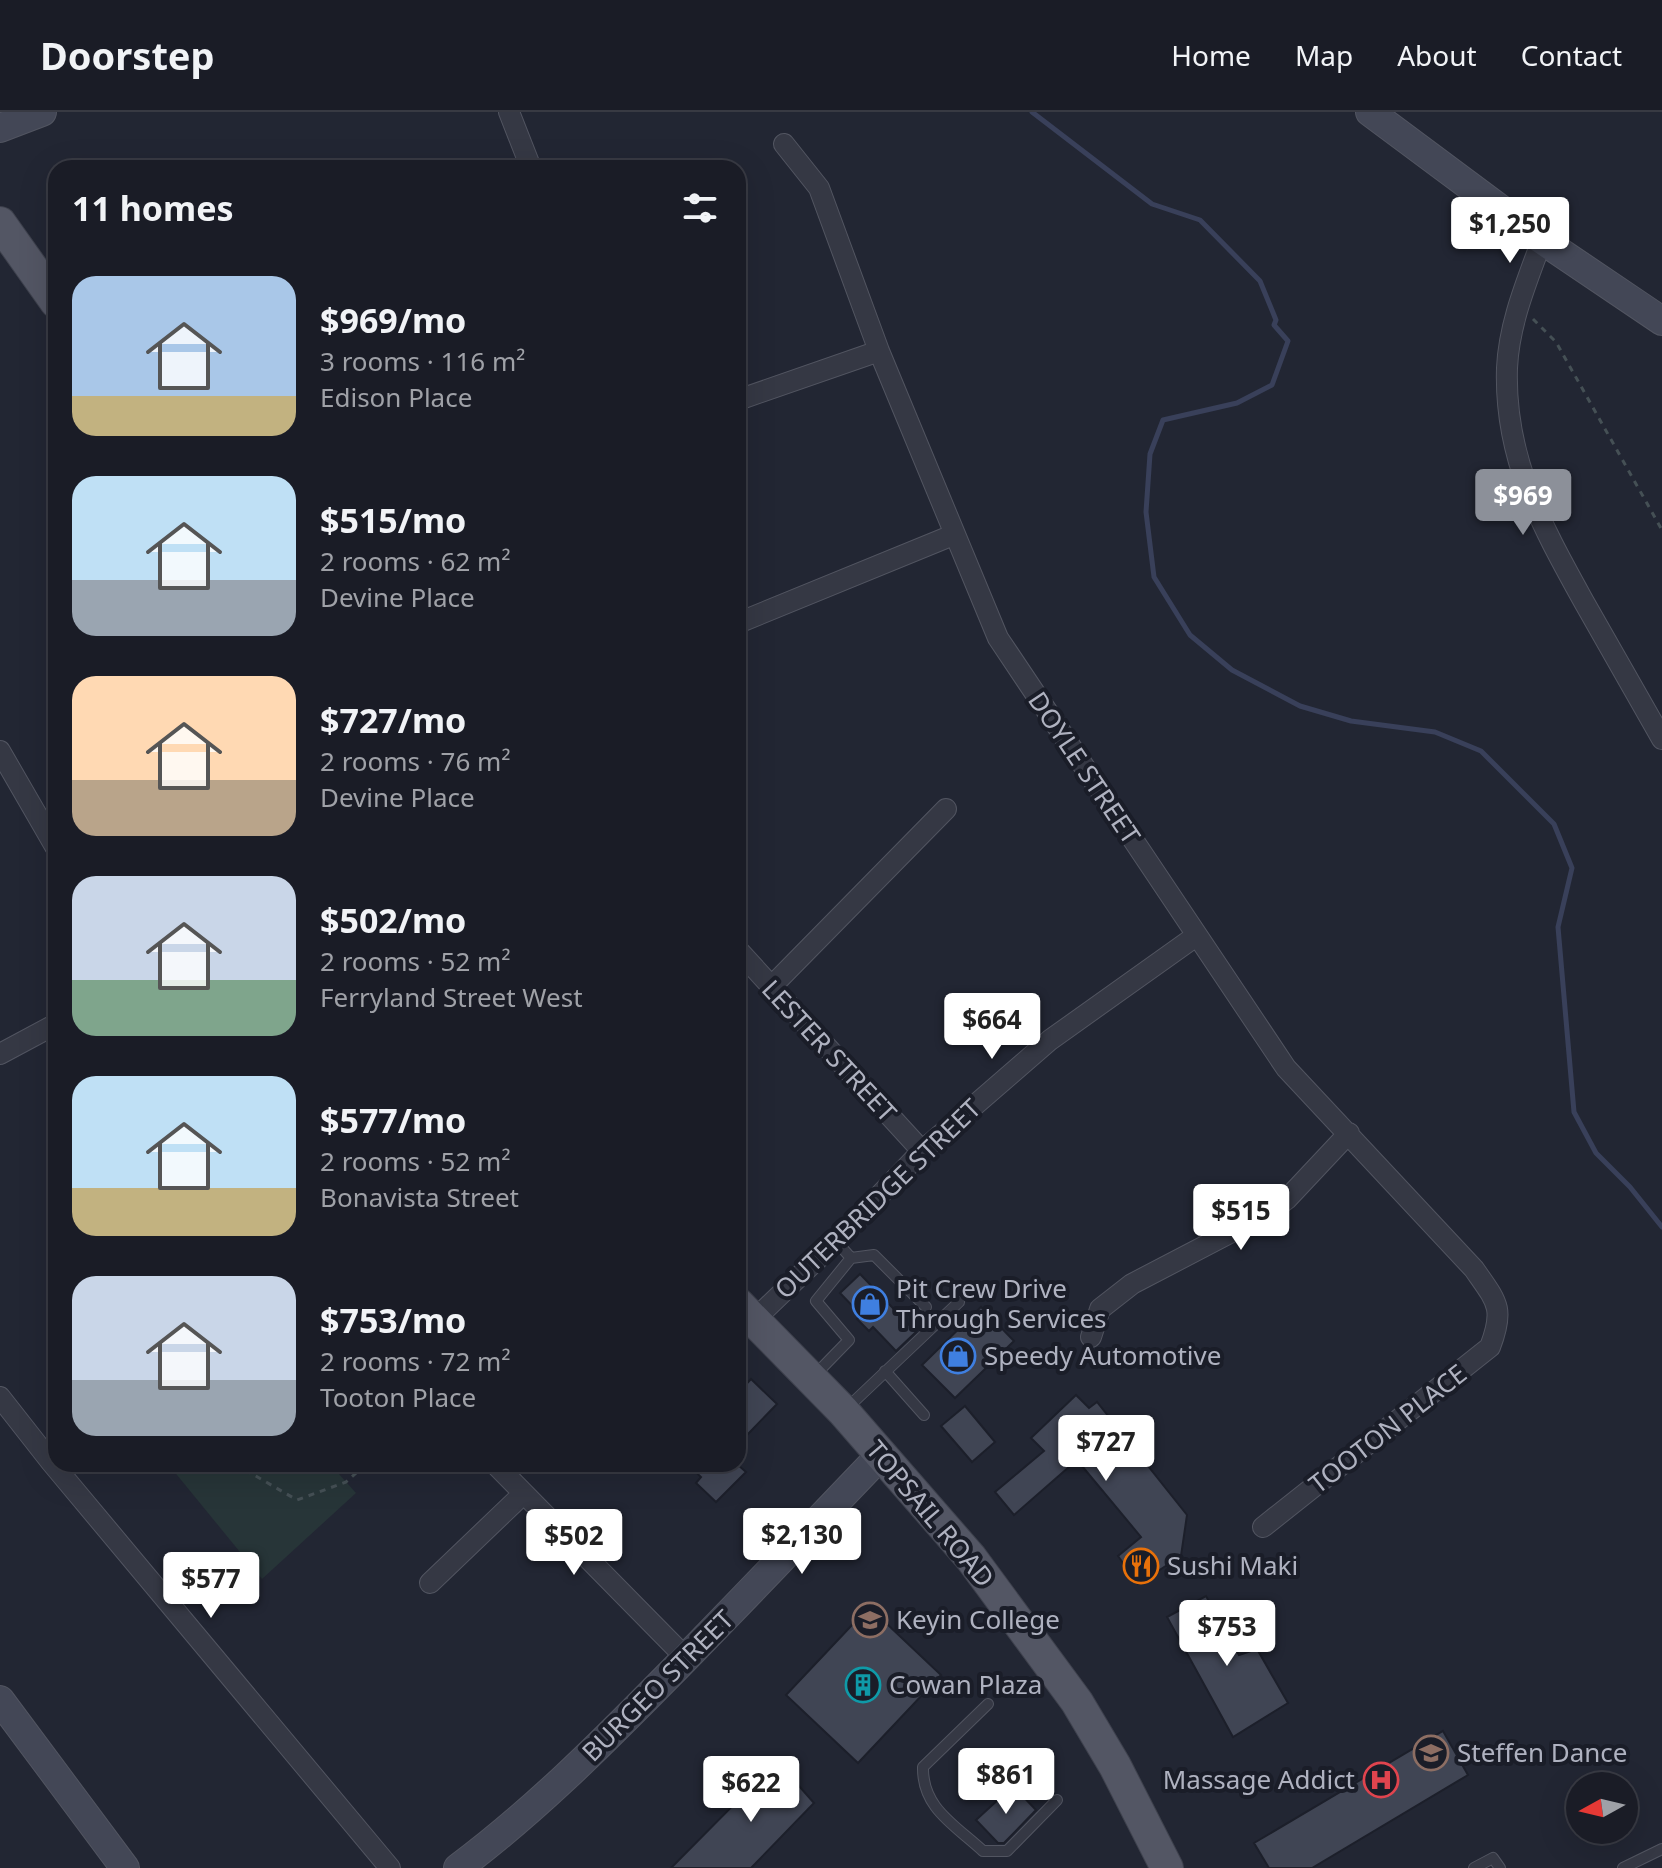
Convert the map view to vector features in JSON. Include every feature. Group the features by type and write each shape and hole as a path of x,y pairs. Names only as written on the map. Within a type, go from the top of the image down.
{"main road":[{"path":"0,223 48,291"},
{"name":"TOPSAIL ROAD","path":"746,1312 843,1411 971,1558 1077,1702 1115,1766 1167,1868"}],"street":[{"path":"0,128 42,112"},
{"path":"509,112 528,160"},
{"path":"1380,114 1542,240 1662,321"},
{"name":"DOYLE STREET","path":"784,144 819,188 879,351 998,638 1286,1068 1474,1269 1491,1294 1500,1320"},
{"path":"1542,240 1518,305 1507,367 1513,441 1523,482 1543,527 1662,739"},
{"path":"746,397 879,351"},
{"path":"746,620 953,535"},
{"path":"4,766 48,835"},
{"path":"770,988 946,809"},
{"name":"OUTERBRIDGE STREET","path":"746,1312 836,1241 922,1151 1050,1040 1196,936"},
{"name":"LESTER STREET","path":"746,960 922,1151"},
{"path":"0,1054 48,1028"},
{"path":"1091,1337 1100,1309 1132,1284 1268,1213 1287,1199 1349,1133"},
{"name":"TOOTON PLACE","path":"1263,1527 1469,1366 1490,1347 1500,1320"},
{"path":"0,1397 48,1458"},
{"name":"BURGEO STREET","path":"458,1868 581,1764 880,1456"},
{"path":"59,1472 390,1868"},
{"path":"502,1472 686,1658"},
{"path":"430,1583 523,1494"},
{"path":"0,1700 125,1868"}],"lane":[{"path":"836,1241 851,1258"},
{"path":"812,1379 849,1340 816,1301 851,1258 874,1255 926,1307"},
{"path":"843,1411 959,1302"},
{"path":"885,1371 924,1415"},
{"path":"988,1704 923,1767 923,1785 929,1800 983,1851 993,1853 1007,1851 1057,1800"},
{"path":"1623,1868 1662,1849"},
{"path":"1474,1868 1493,1858 1500,1868"}],"path":[{"path":"1518,305 1556,342 1662,530"},
{"path":"249,1472 297,1500 346,1482 357,1472"}],"shaded area":[{"path":"175,1472 337,1472 356,1493 262,1579"}],"building":[{"name":"Pit Crew Drive Through Services","path":"860,1274 916,1332 896,1351 873,1327 869,1331 857,1319 861,1315 840,1293"},
{"path":"981,1307 1014,1341 955,1398 922,1365"},
{"path":"751,1379 777,1404 747,1435 746,1434 746,1384"},
{"path":"1076,1395 1089,1408 1097,1402 1187,1515 1181,1556 1138,1584 1118,1556 1141,1537 1077,1460 1014,1515 995,1492 1044,1451 1031,1438"},
{"path":"965,1406 995,1442 972,1462 941,1426"},
{"path":"696,1472 746,1472 716,1502 696,1483 701,1477"},
{"path":"1206,1596 1239,1655 1257,1649 1288,1703 1233,1737 1167,1617"},
{"name":"Cowan Plaza","path":"869,1607 941,1675 858,1763 786,1695"},
{"path":"1443,1731 1468,1775 1312,1868 1269,1868 1254,1843"},
{"path":"777,1761 814,1803 751,1868 671,1868"},
{"path":"1013,1786 1036,1810 1004,1843 998,1843 976,1820"}],"waterway":[{"path":"1032,112 1152,204 1200,220 1260,281 1276,320 1274,325 1288,341 1272,385 1237,403 1163,420 1150,454 1146,512 1154,577 1190,635 1232,670 1300,706 1351,721 1435,732 1481,751 1554,824 1572,868 1558,927 1574,1112 1596,1153 1630,1187 1662,1227"}],"place":[{"name":"Pit Crew Drive Through Services","path":"870,1304"},
{"name":"Speedy Automotive","path":"958,1356"},
{"name":"Sushi Maki","path":"1141,1566"},
{"name":"Keyin College","path":"870,1620"},
{"name":"Cowan Plaza","path":"863,1685"},
{"name":"Steffen Dance","path":"1431,1753"},
{"name":"Massage Addict","path":"1381,1780"}]}
